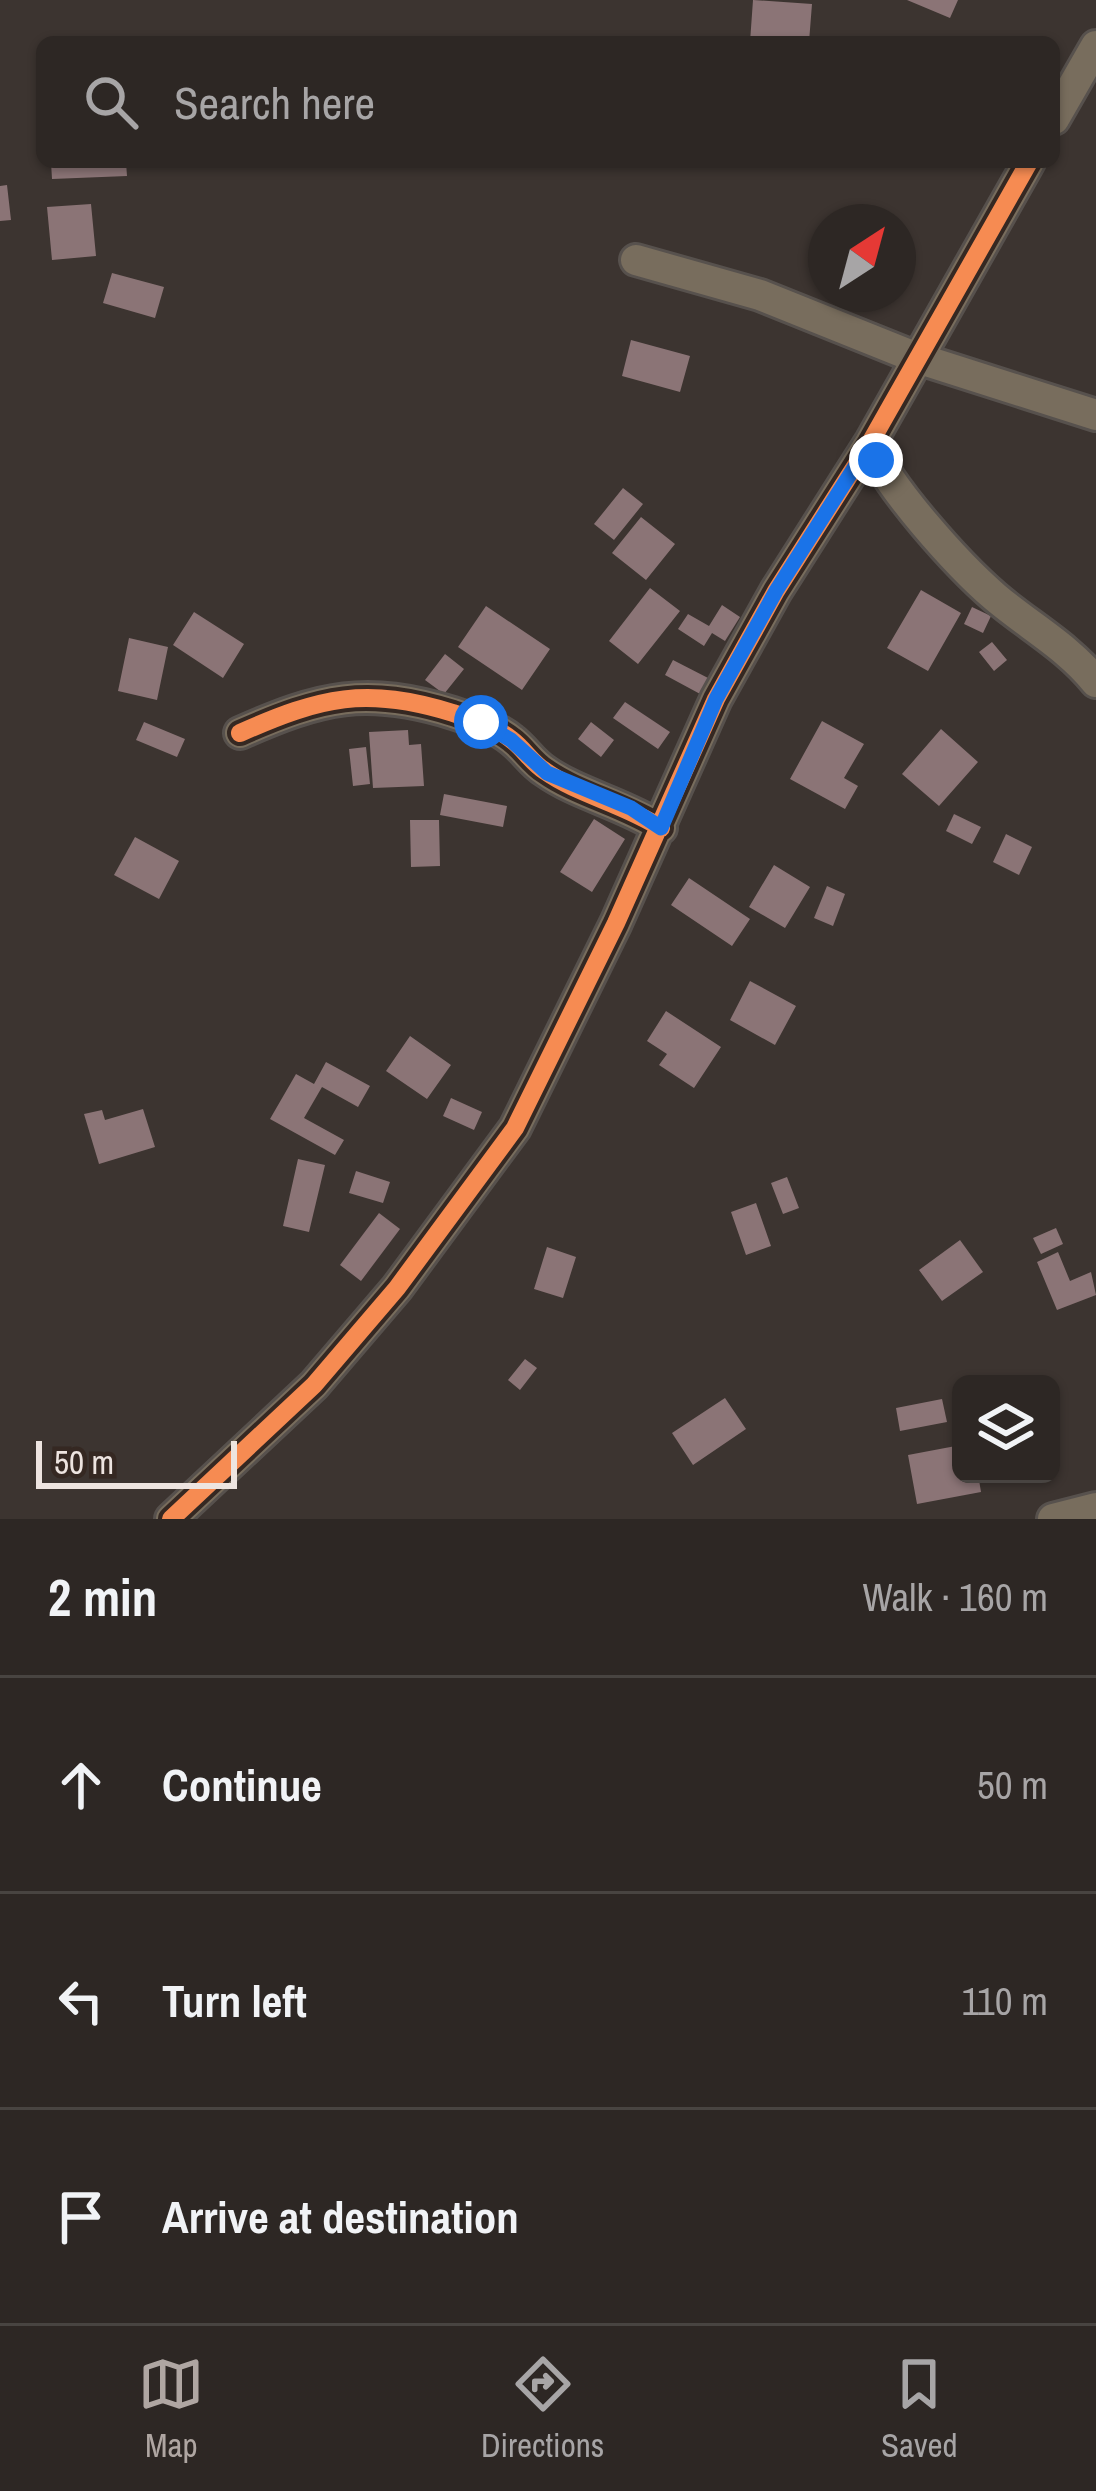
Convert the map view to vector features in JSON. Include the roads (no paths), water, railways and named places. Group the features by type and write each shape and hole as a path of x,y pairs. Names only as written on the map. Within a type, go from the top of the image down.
{"street":[{"path":"1060,109 1096,46"},
{"path":"171,1519 314,1385 397,1288 515,1127 661,828 716,699 776,591 870,443 1026,168"},
{"path":"636,260 760,295 917,358 1096,416"},
{"path":"870,443 892,484 992,595 1058,643 1096,682"},
{"path":"240,733 290,711 332,700 369,695 423,704 481,722 511,740 547,773 631,808 661,828"},
{"path":"1053,1519 1096,1508"}]}
